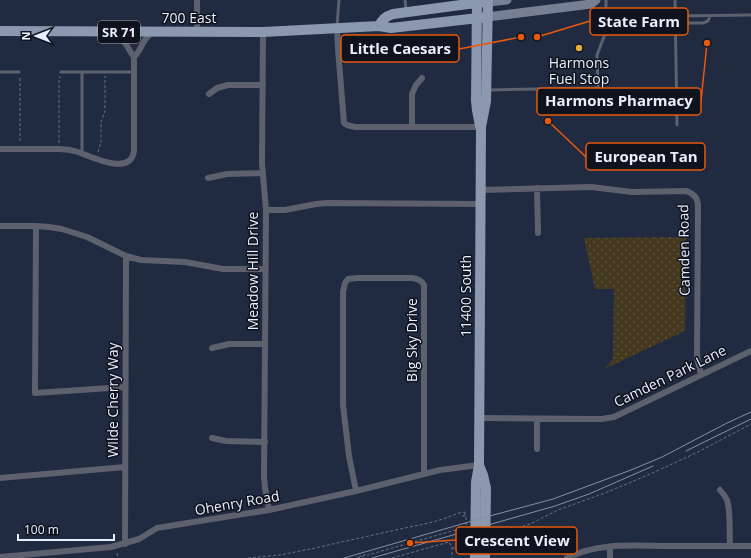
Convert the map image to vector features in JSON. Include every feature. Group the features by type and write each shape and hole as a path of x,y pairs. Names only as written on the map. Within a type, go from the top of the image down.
{"main road":[{"path":"378,26 383,19 390,15 477,2 507,0"},
{"name":"700 East","path":"0,31 263,32 378,26 391,28 591,4 596,0"},
{"name":"11400 South","path":"475,558 476,482 479,464 481,127 485,110 487,90 488,1"},
{"name":"11400 South","path":"477,2 476,101 477,114 481,127"},
{"name":"11400 South","path":"479,464 484,475 486,488 486,558"}],"street":[{"path":"197,0 197,32"},
{"path":"337,28 344,123 355,127 481,127"},
{"path":"0,149 68,150 110,163 120,164 126,163 131,159 134,150 134,57 126,44 112,32"},
{"path":"134,57 139,52 147,36 153,32"},
{"name":"Meadow Hill Drive","path":"263,32 263,173 266,210 265,488 269,510"},
{"path":"412,127 412,94 416,85 422,78"},
{"path":"209,94 218,88 228,85 263,85"},
{"path":"208,178 227,174 263,173"},
{"name":"Camden Road","path":"480,190 591,187 632,192 691,192 695,196 698,204 697,357 701,375"},
{"path":"537,188 538,233"},
{"path":"266,210 285,210 327,203 480,204"},
{"path":"0,226 49,227 87,237 126,256 148,260 185,262 223,269 265,269"},
{"path":"36,226 35,393 125,387"},
{"name":"Wilde Cherry Way","path":"124,544 126,256"},
{"name":"Big Sky Drive","path":"356,491 349,456 343,405 343,292 345,283 348,279 417,278 424,286 424,474"},
{"path":"212,348 229,344 265,344"},
{"name":"Camden Park Lane","path":"479,418 602,419 614,417 751,351"},
{"path":"537,419 537,449"},
{"path":"212,438 226,441 265,442"},
{"name":"Ohenry Road","path":"0,557 124,544 139,539 152,531 163,527 269,510 424,474 479,464"},
{"path":"0,478 125,467"},
{"path":"720,490 725,495 728,502 730,546"},
{"path":"567,558 590,550 621,546 751,546"},
{"path":"610,547 610,558"}],"lane":[{"path":"337,28 338,0"},
{"path":"405,0 406,12"},
{"path":"487,90 598,88 597,59 605,34 606,0"},
{"path":"675,0 677,125"},
{"path":"675,16 751,15"},
{"path":"676,23 702,23 708,21 710,16"},
{"path":"0,72 19,72"},
{"path":"61,72 134,72"},
{"path":"82,72 82,154"}],"path":[{"path":"19,72 20,149"},
{"path":"59,149 59,80 61,72"},
{"path":"95,158 101,142 101,122 105,111 105,72"},
{"path":"494,537 502,532 530,524 558,510 648,475 751,424"},
{"path":"248,558 315,548 429,523 463,512 465,512 465,515 463,516 466,516 466,537"},
{"path":"357,558 466,527"},
{"path":"392,558 449,542 452,548 452,558"},
{"path":"452,548 466,547"},
{"path":"118,553 118,558"},
{"path":"363,556 359,557 365,554"}],"shaded area":[{"path":"686,237 685,331 604,369 613,358 614,289 595,289 584,238"}],"tram line":[{"path":"344,558 553,499 662,457 751,412"},
{"path":"686,451 751,419"},
{"path":"372,558 555,506 589,494 653,466"}],"place":[{"name":"Little Caesars","path":"521,37"},
{"name":"State Farm","path":"537,37"},
{"name":"Harmons Pharmacy","path":"707,43"},
{"name":"Harmons Fuel Stop","path":"579,48"},
{"name":"European Tan","path":"548,121"},
{"name":"Crescent View","path":"410,543"}]}
